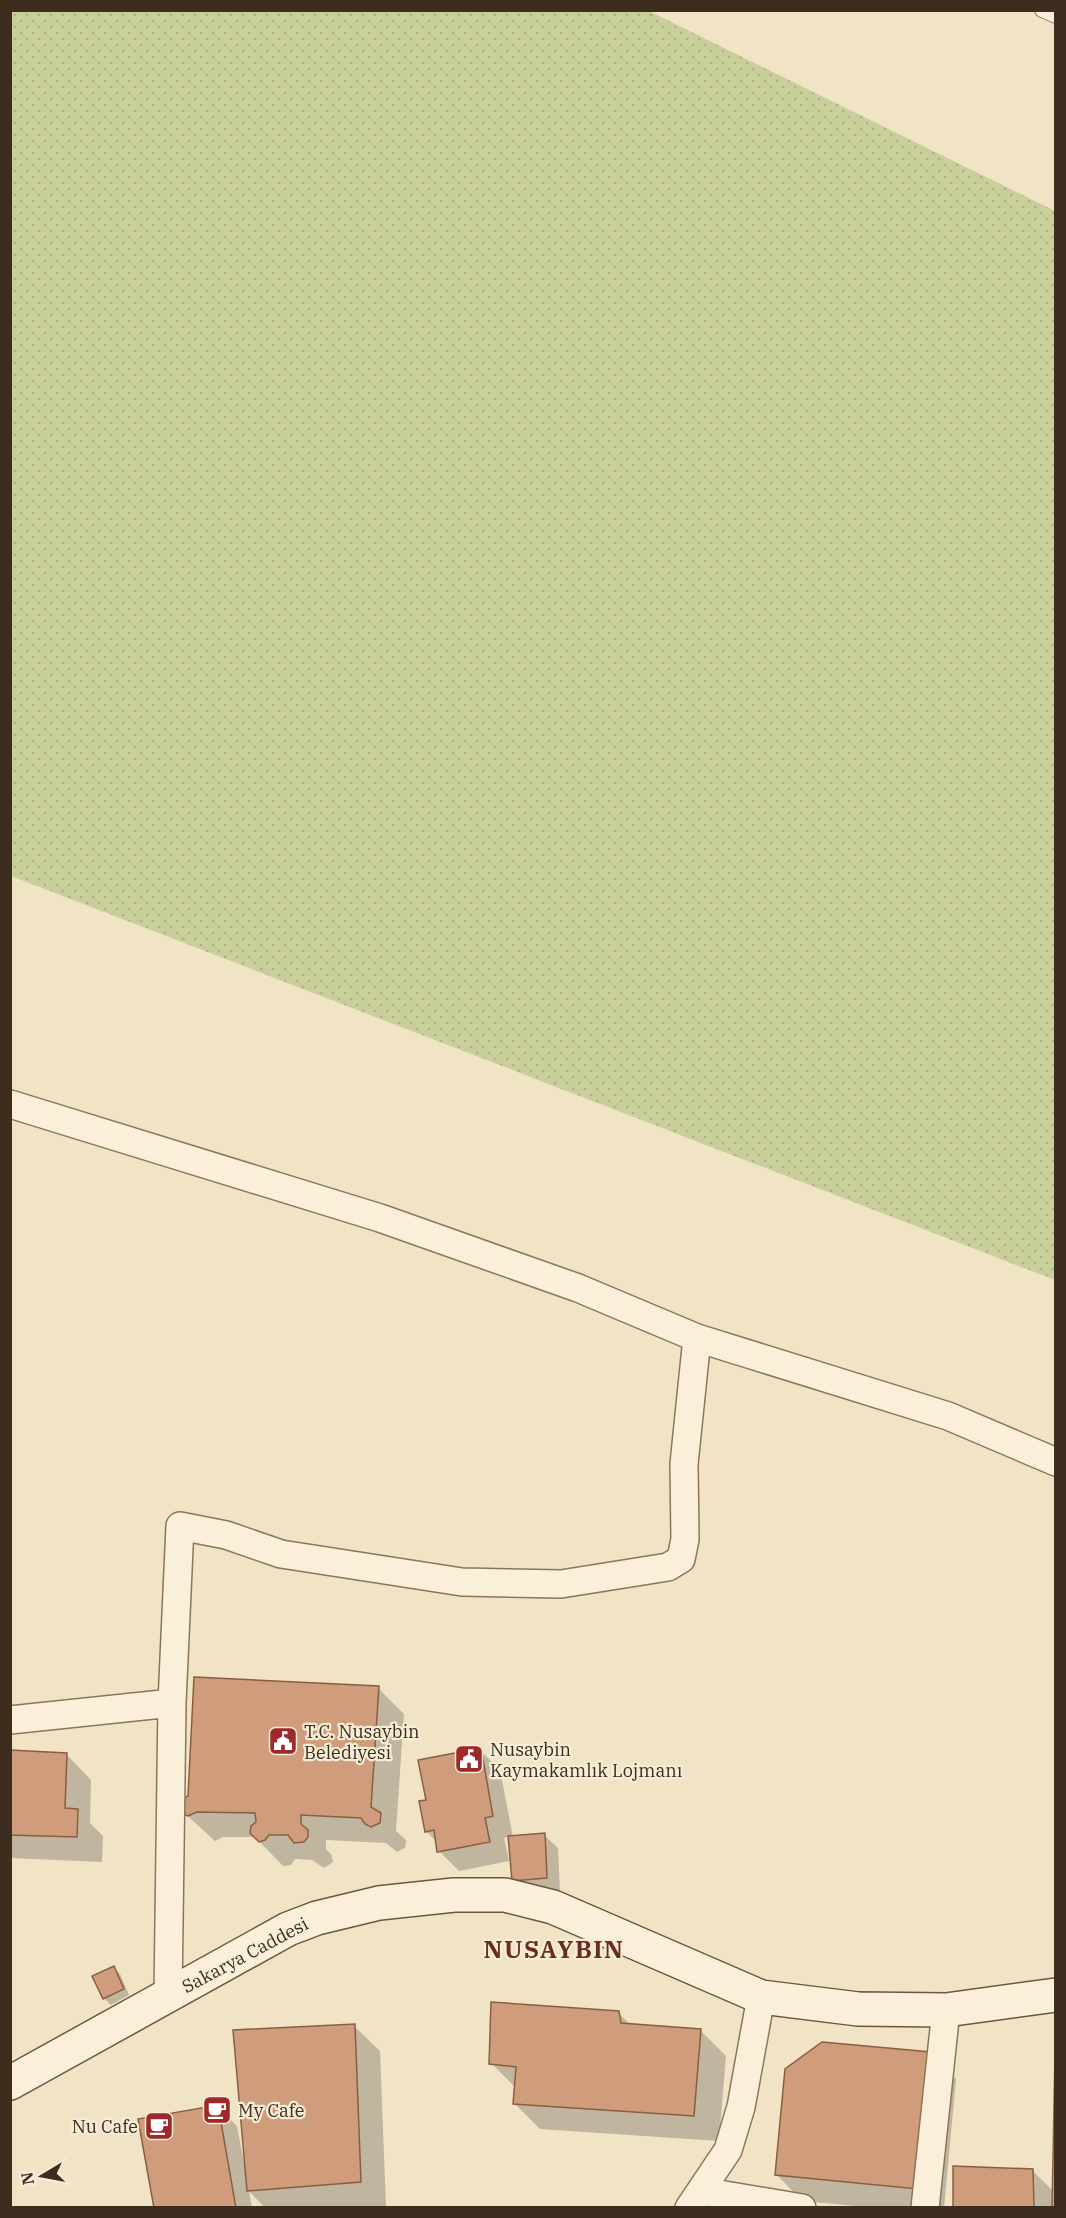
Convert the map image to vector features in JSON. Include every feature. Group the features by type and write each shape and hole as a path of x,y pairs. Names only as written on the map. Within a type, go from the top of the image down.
{"street":[{"path":"10,1104 380,1218 578,1288 697,1338 948,1416 1056,1462"},
{"path":"168,1995 172,1703 180,1526 226,1535 281,1554 462,1582 561,1584 668,1567 681,1559 685,1539 684,1464 697,1338"},
{"path":"10,1720 172,1703"},
{"name":"Sakarya Caddesi","path":"10,2083 288,1929 317,1918 379,1902 480,1894 514,1896 553,1906 761,1997 858,2009 946,2010 1056,1995"},
{"path":"761,1997 741,2107 728,2150 695,2199 802,2208"},
{"path":"925,2208 946,2010"}],"lane":[{"path":"1042,10 1056,16"}],"green space":[{"path":"10,11 649,11 1055,211 1055,1280 11,876"}],"building":[{"name":"T.C. Nusaybin Belediyesi","path":"194,1677 379,1686 371,1807 381,1813 380,1823 371,1827 361,1818 301,1815 301,1824 308,1830 308,1837 304,1842 294,1843 288,1835 269,1835 265,1840 259,1842 250,1833 251,1826 256,1822 255,1813 197,1812 188,1816 182,1814 182,1799 188,1796"},
{"name":"Nusaybin Kaymakamlık Lojmanı","path":"481,1748 493,1816 485,1818 490,1842 437,1852 434,1830 425,1832 419,1801 426,1800 418,1760"},
{"path":"10,1750 67,1753 65,1808 78,1809 77,1837 10,1835"},
{"path":"545,1833 547,1878 512,1881 508,1836"},
{"path":"114,1966 124,1989 103,1999 92,1976"},
{"path":"491,2002 619,2011 621,2023 701,2029 694,2116 513,2104 516,2067 489,2064"},
{"path":"355,2024 361,2182 247,2191 233,2030"},
{"path":"822,2042 931,2052 918,2189 775,2175 785,2069"},
{"path":"1055,2053 1056,2208 1052,2208"},
{"path":"218,2105 236,2208 154,2208 138,2119"},
{"path":"953,2166 1033,2169 1034,2208 953,2208"}],"place":[{"name":"T.C. Nusaybin Belediyesi","path":"283,1741"},
{"name":"Nusaybin Kaymakamlık Lojmanı","path":"469,1759"},
{"name":"My Cafe","path":"217,2110"},
{"name":"Nu Cafe","path":"159,2126"}],"district":[{"name":"NUSAYBIN","path":"554,1949"}]}
